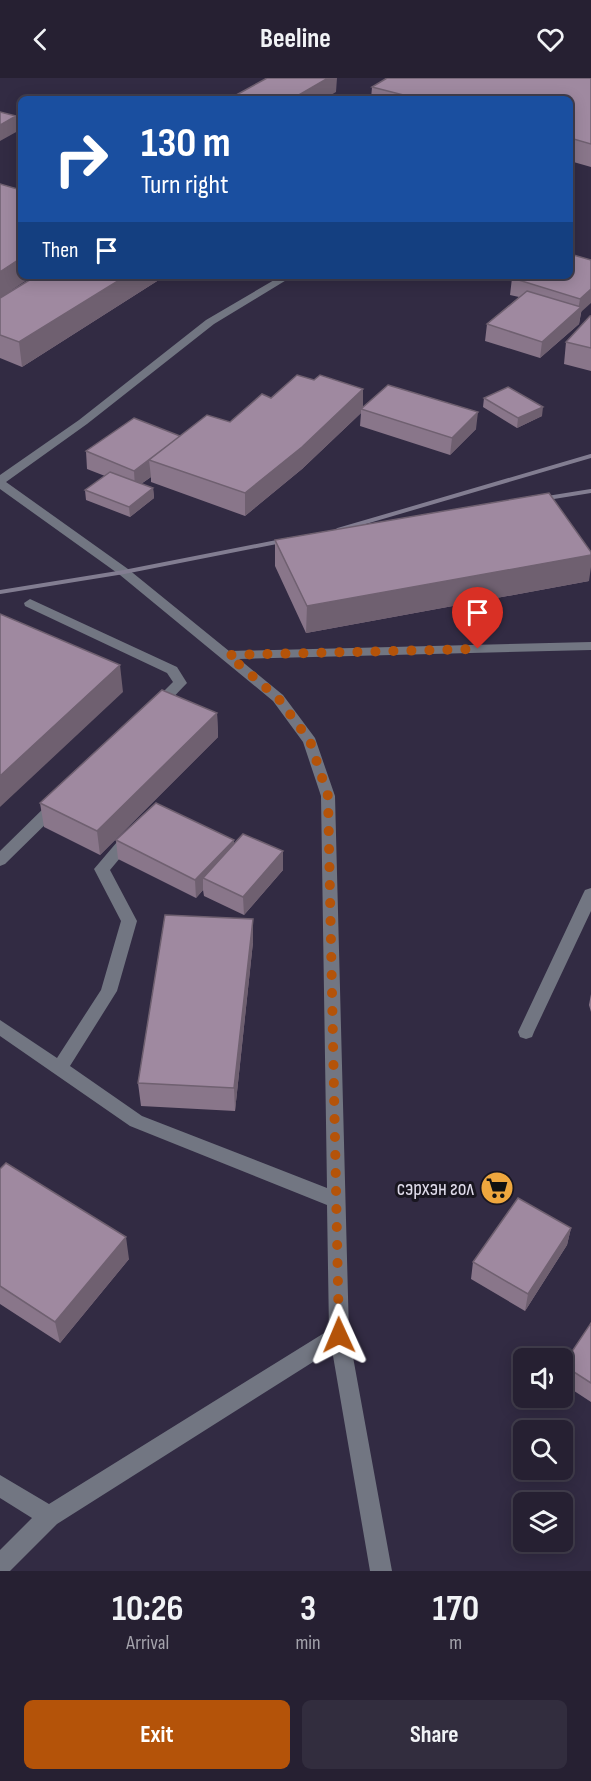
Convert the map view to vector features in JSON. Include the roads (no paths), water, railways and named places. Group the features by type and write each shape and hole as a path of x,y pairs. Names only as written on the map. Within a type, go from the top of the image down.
{"street":[{"path":"283,279 210,322 83,422 0,482 124,572 228,655 278,698 310,741 328,796 339,1335 381,1571"},
{"path":"30,603 172,670 180,683 147,715"},
{"path":"228,655 591,646"},
{"path":"0,860 66,796"},
{"path":"60,1068 109,991 129,921 102,869 122,846"},
{"path":"526,1032 591,894"},
{"path":"0,1027 136,1121 336,1200"},
{"path":"0,1566 49,1516 339,1335"},
{"path":"0,1486 49,1516"}],"railway":[{"path":"338,530 591,456"},
{"path":"535,500 591,491"},
{"path":"0,592 124,572 292,539"}],"place":[{"name":"сэрхэн гол","path":"497,1188"}]}
